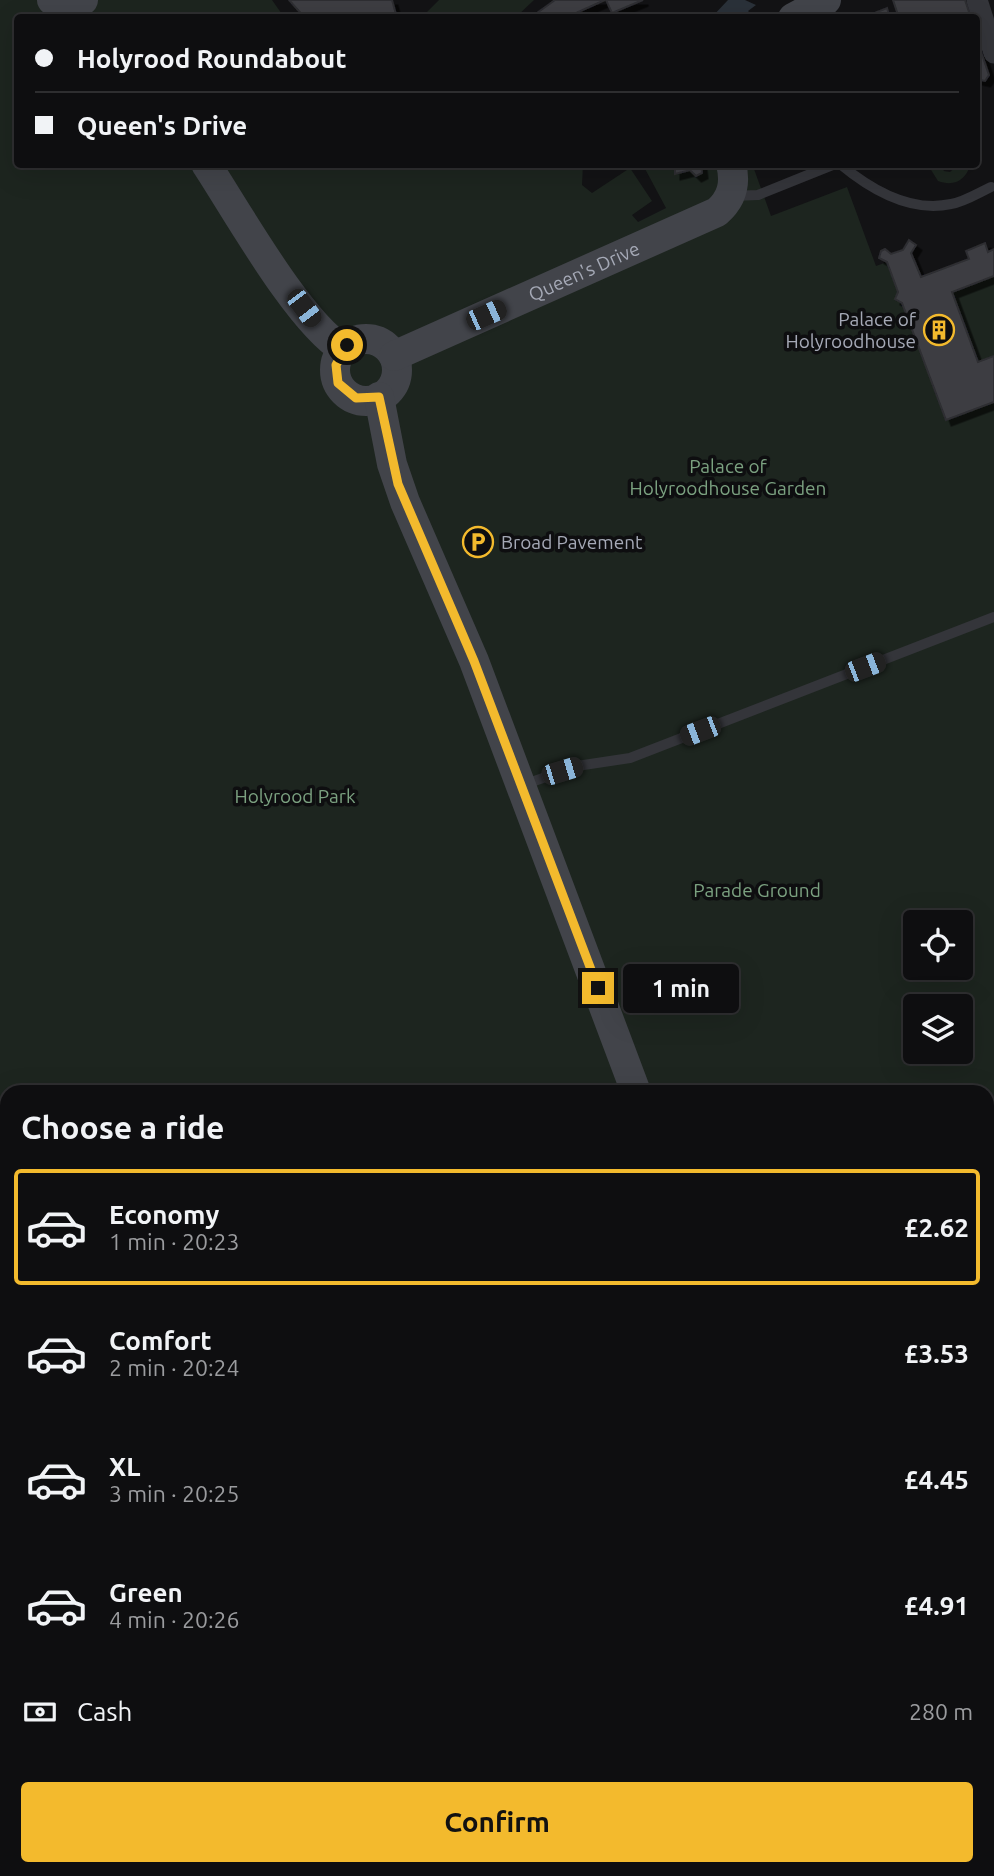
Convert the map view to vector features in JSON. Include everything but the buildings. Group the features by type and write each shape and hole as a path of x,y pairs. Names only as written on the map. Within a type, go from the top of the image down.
{"street":[{"path":"52,0 66,4 84,0"},
{"path":"800,14 826,0"},
{"path":"977,0 994,53"},
{"path":"208,168 278,274 317,325 343,349"},
{"path":"730,196 733,182 731,168"},
{"name":"Queen's Drive","path":"394,356 717,212 730,196"},
{"path":"370,339 382,343 394,356 397,368 395,380 389,390 379,397 356,398 341,388 335,371 343,349 358,340 370,339"},
{"path":"379,397 398,484 471,652 633,1085"}],"lane":[{"path":"730,196 758,195 828,168"},
{"path":"843,168 869,187 919,204 950,205 991,187"},
{"path":"521,786 577,766 630,758 994,617"}],"green space":[{"name":"Holyrood Park","path":"0,0 272,0 282,14 14,14 14,168 583,168 582,185 592,193 630,168 652,201 632,215 638,222 666,208 645,168 757,168 754,169 771,216 847,187 876,266 887,262 898,292 895,299 902,303 946,420 994,402 994,1085 0,1085"},
{"path":"439,0 534,0 519,14 425,14"},
{"path":"930,168 942,168 950,172 955,168 969,168 962,178 954,183 938,181"},
{"path":"994,276 994,356 978,362 952,292"}],"shaded area":[{"path":"728,0 745,0 756,5 748,11 751,14 715,14"}],"place":[{"name":"Palace of Holyroodhouse","path":"939,330"},
{"name":"Broad Pavement","path":"478,542"}],"route":[{"path":"347,345 337,359 335,371 338,383 350,396 361,400 379,397 398,484 474,661 598,988"}],"park label":[{"name":"Palace of Holyroodhouse Garden","path":"728,477"},
{"name":"Parade Ground","path":"757,890"}]}
